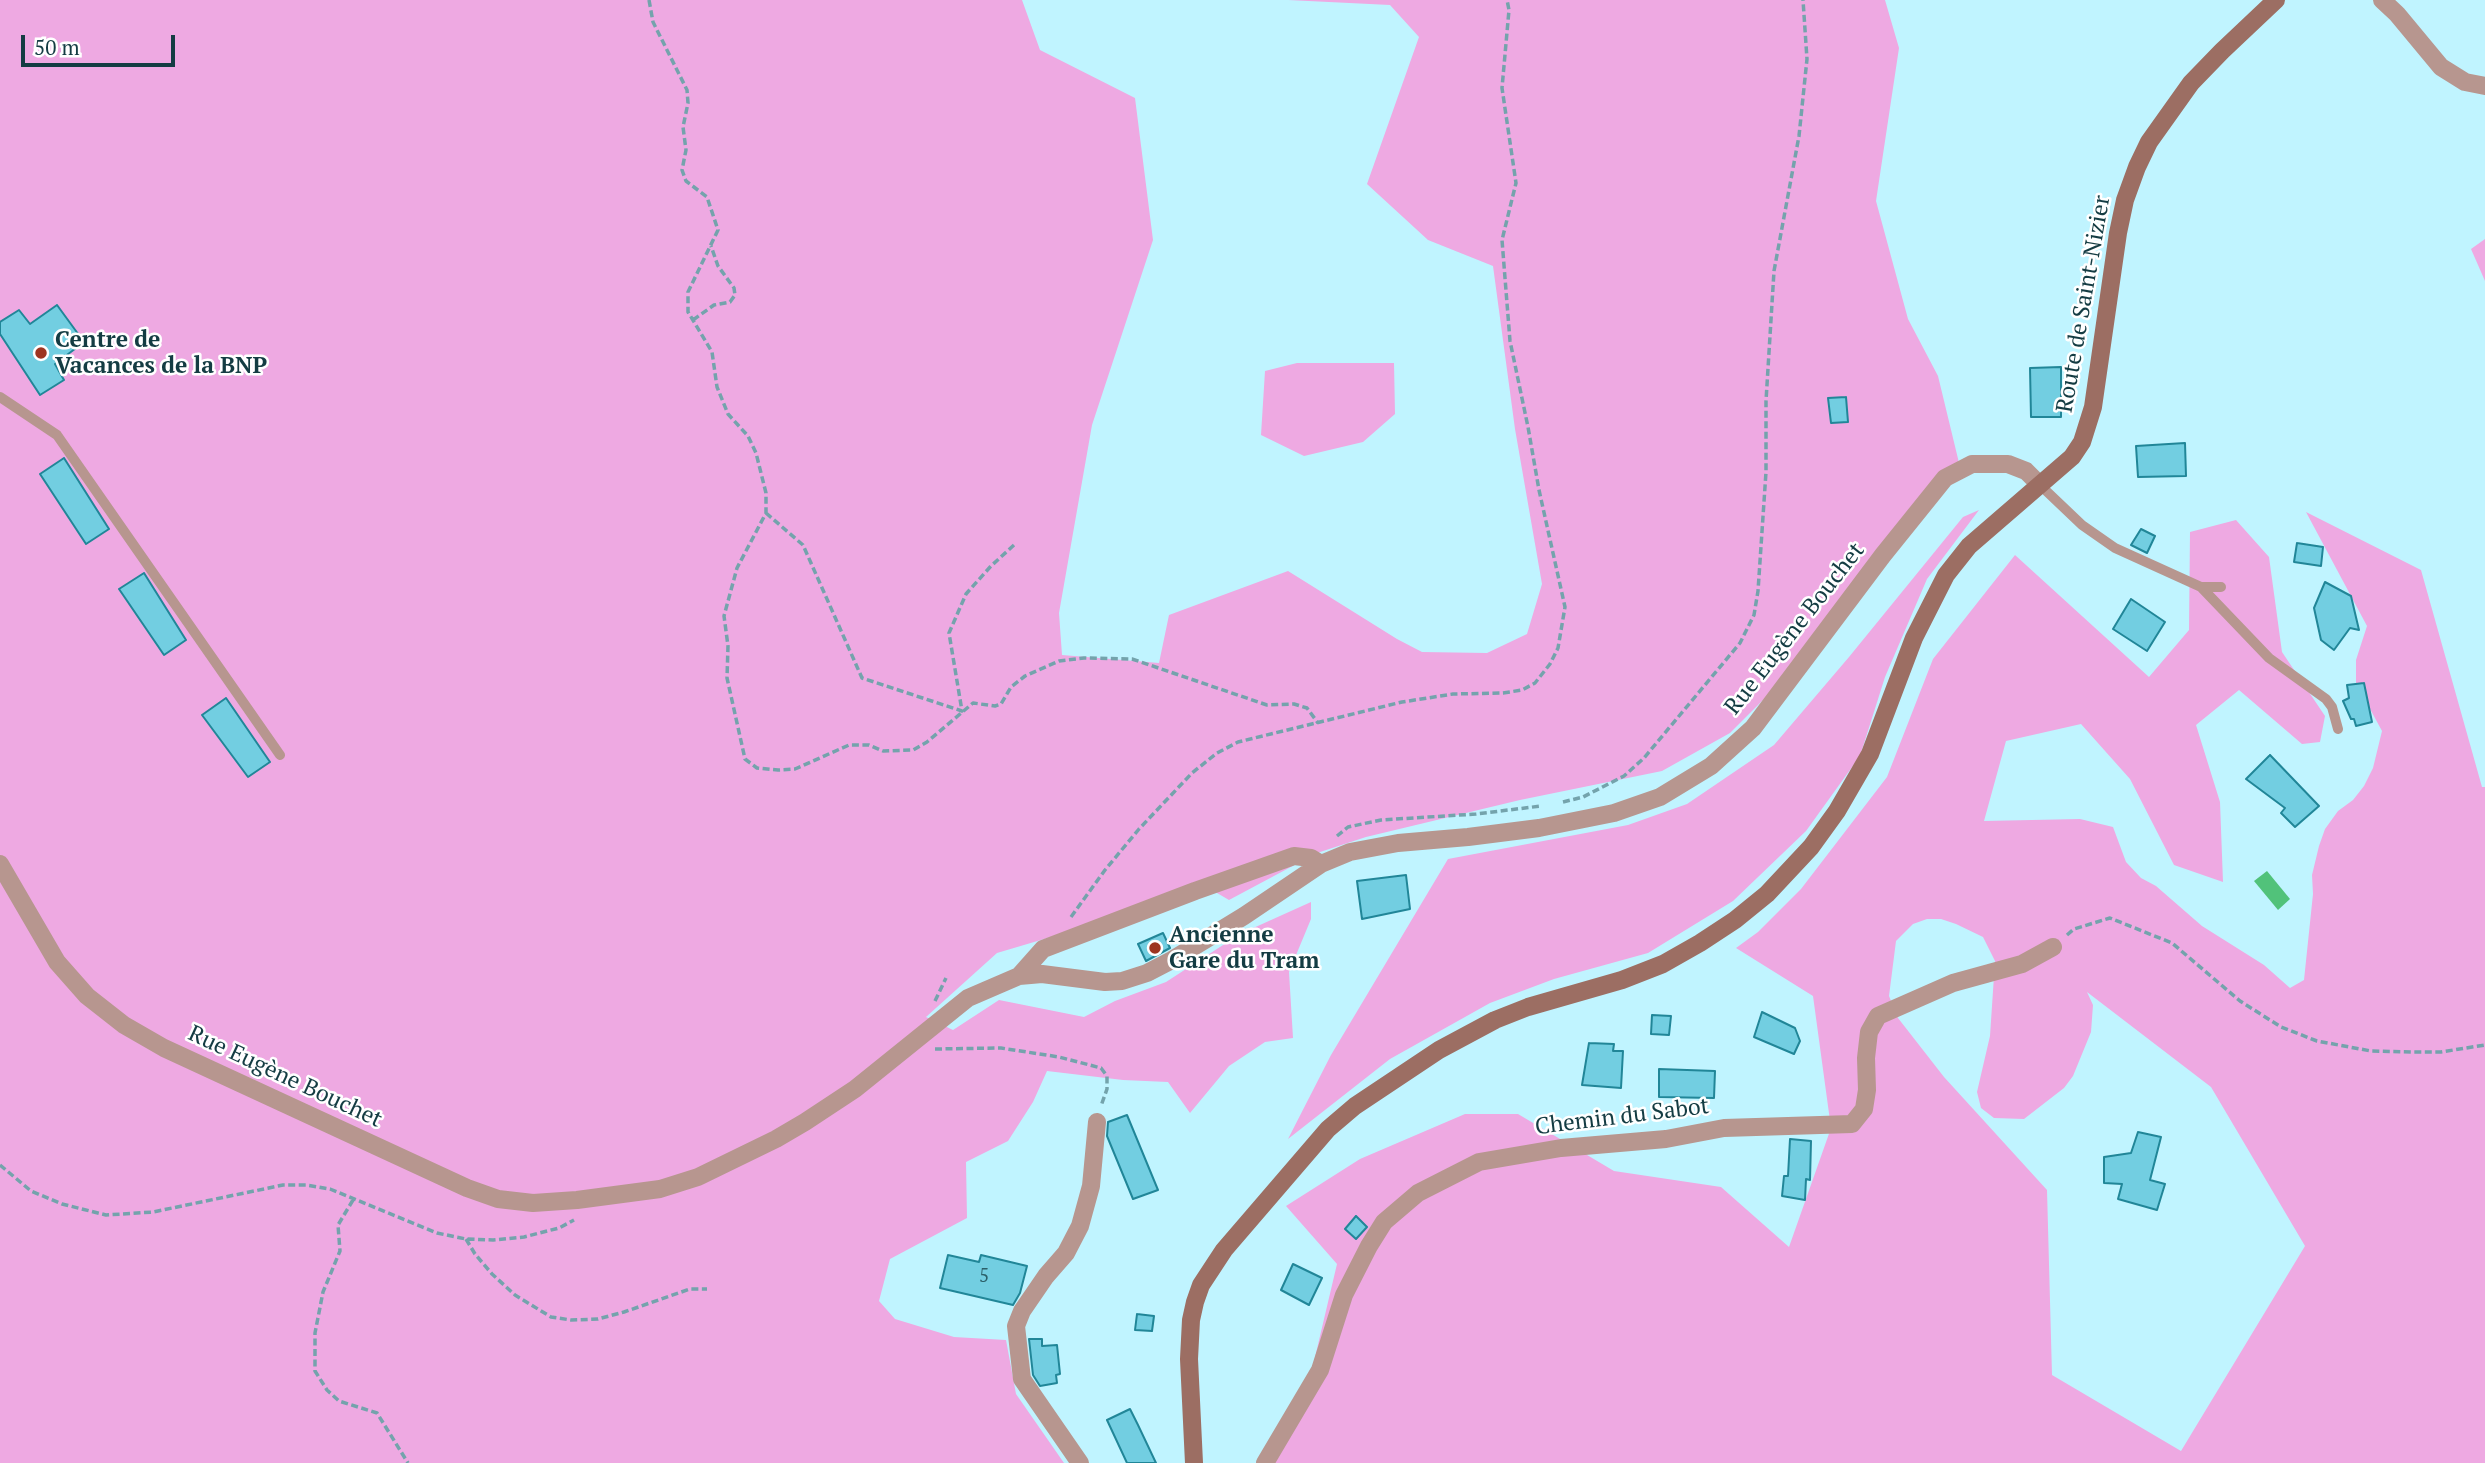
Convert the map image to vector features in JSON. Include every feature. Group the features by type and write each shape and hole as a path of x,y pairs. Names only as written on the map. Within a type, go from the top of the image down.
{"main road":[{"name":"Route de Saint-Nizier","path":"1194,1463 1189,1359 1195,1302 1201,1285 1224,1250 1328,1129 1355,1107 1439,1050 1510,1014 1622,980 1663,964 1700,943 1767,894 1811,847 1853,785 1870,754 1919,626 1946,575 1969,546 2072,457 2082,442 2089,426 2125,200 2143,155 2167,115 2191,83 2276,0"}],"street":[{"path":"2382,0 2441,67 2465,82 2485,86"},
{"name":"Rue Eugène Bouchet","path":"0,864 57,962 87,996 124,1026 164,1048 467,1188 498,1199 533,1203 660,1189 698,1177 776,1139 855,1089 968,998 1019,976 1066,975 1105,982 1122,981 1147,973 1244,916 1321,864 1350,852 1398,843 1468,837 1551,825 1614,813 1660,797 1711,766 1753,728 1883,555 1945,478 1972,464 2008,464 2026,471 2040,485"},
{"path":"1019,976 1043,949 1053,944 1294,856 1311,858 1321,864"},
{"name":"Chemin du Sabot","path":"1265,1463 1320,1370 1344,1295 1369,1246 1384,1222 1418,1193 1479,1162 1561,1148 1666,1139 1724,1128 1852,1124 1864,1109 1869,1032 1878,1016 1953,983 2022,964 2053,947"},
{"path":"1080,1463 1022,1379 1016,1326 1022,1311 1066,1253 1080,1226 1091,1185 1097,1122"}],"lane":[{"path":"0,397 57,435 280,755"},
{"path":"2040,485 2082,525 2115,548 2201,587 2269,658 2326,699 2332,707 2338,729"},
{"path":"2201,587 2221,587"}],"path":[{"path":"649,0 653,22 687,90 688,103 682,127 686,150 682,170 686,181 707,197 718,230 688,292 688,312 712,352 717,387 728,414 748,436 756,453 766,493 766,513 737,568 724,616 728,646 727,678 745,759 757,768 778,770 795,769 849,745 869,745 883,751 913,750 927,742 973,703 995,706 1001,704 1011,687 1043,667 1084,658 1111,657 1148,664 1268,705 1294,704 1307,708 1318,723"},
{"path":"1053,944 1059,930 1139,829 1217,752 1238,743 1415,700 1454,694 1522,690 1535,683 1550,664 1558,648 1565,607 1510,341 1502,240 1516,183 1502,88 1509,9 1507,0"},
{"path":"1321,864 1333,839 1348,827 1381,820 1476,814 1554,804 1583,797 1624,776 1644,758 1740,643 1754,615 1758,591 1774,271 1799,136 1807,59 1803,0"},
{"path":"693,320 714,305 730,302 735,295 734,288 718,266 711,246"},
{"path":"766,513 803,545 862,678 962,711"},
{"path":"962,711 950,633 966,594 1014,545"},
{"path":"2053,947 2074,929 2110,918 2172,943 2240,1001 2281,1027 2316,1041 2371,1051 2412,1052 2441,1052 2485,1045"},
{"path":"904,1048 1001,1048 1059,1056 1101,1068 1107,1076 1107,1089 1097,1122"},
{"path":"0,1165 31,1192 62,1204 106,1215 183,1208 283,1185 306,1185 330,1189 437,1233 466,1239 524,1237 559,1228 580,1217"},
{"path":"353,1200 338,1225 340,1251 323,1292 315,1333 315,1371 327,1390 339,1401 377,1413 408,1463"},
{"path":"466,1239 475,1254 515,1295 551,1317 571,1320 598,1319 690,1289 707,1289"}],"shaded area":[{"path":"0,0 1022,0 1040,50 1135,98 1153,240 1092,425 1059,613 1062,655 1159,663 1169,615 1288,571 1422,652 1487,653 1527,634 1542,584 1515,429 1493,266 1428,240 1367,184 1419,37 1390,5 1288,0 1885,0 1899,48 1876,201 1908,319 1938,376 1960,467 1808,655 1730,733 1662,771 1520,800 1366,837 1317,853 1229,900 1200,883 1061,934 997,953 926,1017 953,1030 999,1000 1084,1017 1115,1001 1166,982 1240,934 1311,902 1311,919 1289,972 1293,1038 1265,1042 1229,1066 1190,1113 1168,1082 1047,1071 1033,1102 1008,1141 966,1162 967,1218 890,1259 879,1301 895,1319 954,1337 1006,1340 1016,1394 1064,1463 0,1463"},
{"path":"2485,239 2485,281 2471,249"},
{"path":"1297,363 1394,363 1395,414 1363,442 1304,456 1261,435 1265,371"},
{"path":"1979,510 1927,579 1885,677 1860,756 1806,831 1733,901 1648,953 1554,979 1490,1003 1390,1059 1288,1139 1331,1055 1448,859 1628,825 1687,804 1774,745 1963,517"},
{"path":"2306,512 2421,570 2482,787 2485,787 2485,1463 1260,1463 1312,1370 1337,1264 1286,1206 1360,1159 1465,1114 1518,1114 1614,1171 1721,1187 1789,1247 1831,1128 1813,996 1736,948 1758,932 1801,889 1887,777 1933,659 2015,555 2149,677 2189,630 2190,532 2236,520 2269,557 2282,652 2325,716 2320,742 2302,744 2239,690 2196,725 2220,802 2223,882 2174,865 2130,779 2081,724 2006,741 1984,821 2080,819 2113,827 2126,862 2141,878 2156,886 2202,926 2264,965 2290,988 2304,980 2313,894 2312,875 2325,829 2338,811 2353,800 2364,786 2373,768 2382,731 2356,683 2356,660 2367,626","holes":["1927,919 1941,919 1983,937 1995,961 1990,1036 1977,1092 1981,1108 1994,1118 2024,1119 2064,1088 2073,1076 2091,1032 2093,1005 2087,992 2211,1087 2305,1246 2181,1451 2052,1375 2047,1190 1944,1077 1898,1018 1889,996 1896,941 1913,924"]},
{"path":"2267,871 2290,899 2278,910 2254,881"}],"building":[{"name":"Centre de Vacances de la BNP","path":"57,305 84,342 55,364 64,380 40,395 0,334 0,322 19,310 30,324"},
{"path":"2061,367 2061,417 2031,417 2030,368"},
{"path":"1846,397 1848,422 1831,423 1828,398"},
{"path":"2185,443 2186,476 2138,477 2136,446"},
{"path":"64,458 109,529 86,544 40,474"},
{"path":"2141,529 2155,536 2147,553 2131,545"},
{"path":"2297,543 2323,547 2321,566 2294,562"},
{"path":"144,573 186,640 164,655 119,589"},
{"path":"2325,582 2351,596 2359,630 2350,628 2334,650 2321,640 2314,608"},
{"path":"2131,599 2165,622 2147,651 2113,629"},
{"path":"2364,683 2372,722 2356,726 2343,701 2349,698 2347,685"},
{"path":"226,698 270,762 248,777 202,715"},
{"path":"2270,755 2319,806 2295,827 2281,813 2285,808 2246,779"},
{"path":"1406,875 1410,909 1362,919 1357,881"},
{"name":"Ancienne Gare du Tram","path":"1163,933 1170,948 1146,961 1138,944"},
{"path":"1762,1012 1795,1028 1800,1041 1794,1054 1754,1037"},
{"path":"1652,1015 1671,1016 1669,1035 1651,1034"},
{"path":"1589,1043 1614,1044 1613,1051 1623,1051 1621,1088 1582,1085"},
{"path":"1659,1069 1715,1071 1714,1098 1659,1097"},
{"path":"1127,1115 1158,1190 1133,1199 1107,1136 1108,1122"},
{"path":"2138,1132 2161,1137 2150,1180 2165,1184 2157,1210 2118,1199 2122,1184 2104,1183 2104,1157 2131,1153"},
{"path":"1790,1139 1811,1141 1810,1180 1806,1179 1805,1200 1782,1196 1784,1176 1788,1176"},
{"path":"1356,1216 1367,1227 1356,1239 1345,1229"},
{"path":"948,1255 979,1262 981,1255 1027,1266 1020,1293 1013,1305 940,1288"},
{"path":"1293,1264 1322,1278 1309,1305 1281,1290"},
{"path":"1137,1314 1154,1316 1152,1331 1135,1330"},
{"path":"1029,1339 1042,1339 1042,1346 1057,1345 1060,1374 1056,1375 1057,1383 1040,1386 1033,1375"},
{"path":"1130,1409 1156,1463 1127,1463 1107,1420"}],"place":[{"name":"Centre de Vacances de la BNP","path":"41,353"},
{"name":"Ancienne Gare du Tram","path":"1155,948"}]}
